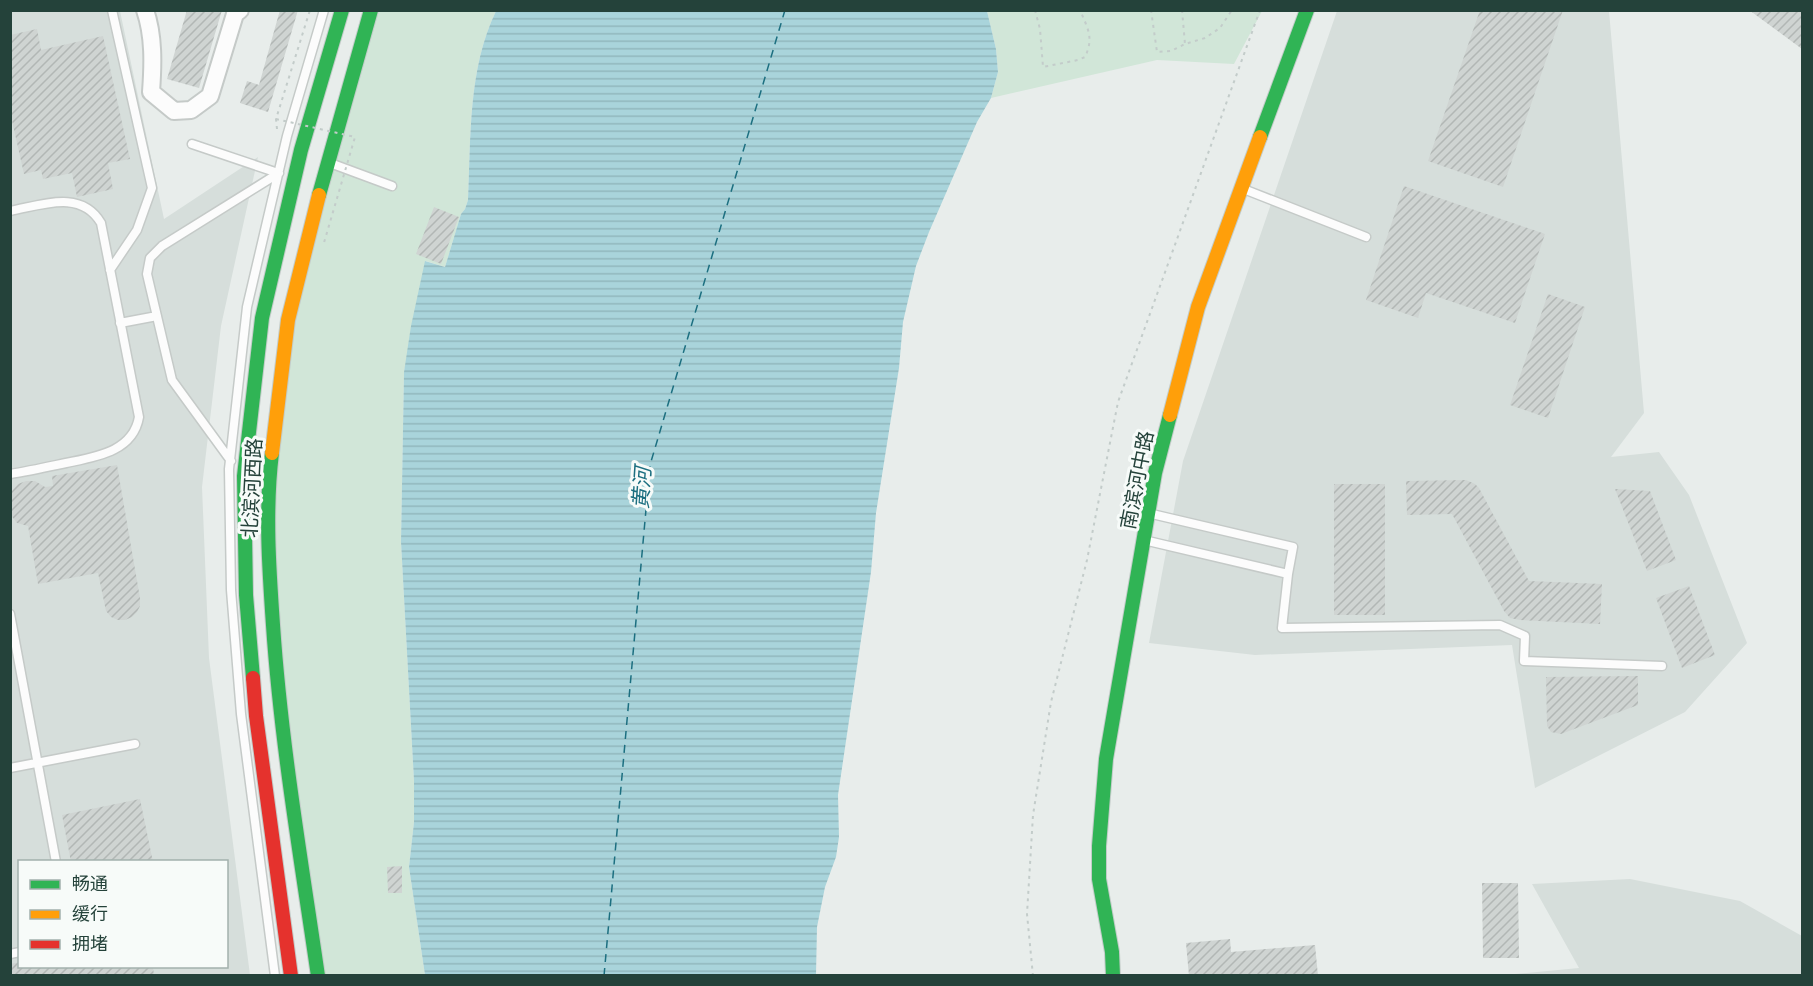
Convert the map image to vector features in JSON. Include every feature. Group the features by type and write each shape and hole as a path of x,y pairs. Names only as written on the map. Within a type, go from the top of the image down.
{"main road":[{"name":"北滨河西路","path":"291,975 256,716 246,595 244,476 262,318 298,163 342,10"},
{"name":"北滨河西路","path":"318,975 278,695 269,569 269,479 288,320 327,162 371,10"},
{"name":"南滨河中路","path":"1113,975 1112,952 1099,879 1099,846 1106,759 1155,473 1198,307 1307,10"},
{"path":"1089,900 1090,786"}],"street":[{"path":"145,10 149,23 153,64 152,93 174,111 191,110 210,96 235,14 240,10"}],"lane":[{"path":"110,270 137,230 152,188 111,10"},
{"path":"275,975 241,714 231,591 230,459 247,307 287,136 324,10"},
{"path":"192,144 278,173"},
{"path":"327,162 392,186"},
{"path":"244,476 172,380 147,274 150,258 162,246 278,173 298,163"},
{"path":"1242,189 1366,237"},
{"path":"10,211 61,201 80,204 95,213 101,224 139,417 137,429 124,443 104,455 10,474"},
{"path":"120,323 157,316"},
{"path":"1148,513 1293,547 1282,628 1500,625 1525,636 1524,660 1662,666"},
{"path":"1144,540 1288,574"},
{"path":"10,614 56,860"},
{"path":"10,768 135,744"}],"path":[{"path":"310,10 276,119 355,137 323,246"},
{"path":"1035,10 1040,29 1043,67 1085,57 1090,46 1090,36 1080,10"},
{"path":"1151,10 1156,52 1171,51 1205,38 1220,27 1232,10"},
{"path":"1182,10 1185,44"},
{"path":"1033,975 1027,914 1033,815 1051,702 1087,560 1118,402 1260,10"}],"shaded area":[{"path":"10,11 120,11 164,219 258,157 221,326 202,487 209,658 250,975 11,975"},
{"path":"1337,11 1609,11 1644,413 1611,457 1659,452 1689,495 1747,643 1685,712 1535,788 1512,645 1255,655 1149,643 1183,461"},
{"path":"1630,879 1740,901 1802,936 1802,975 1504,975 1579,968 1532,884"}],"green space":[{"path":"371,11 496,11 480,56 476,79 471,127 468,200 461,214 445,267 426,261 404,372 401,542 414,781 414,822 409,867 425,975 317,976 269,569 288,320"},
{"path":"987,11 1262,11 1234,64 1157,60 991,98 998,72 996,49"}],"water":[{"name":"黄河","path":"496,11 987,11 996,49 998,72 991,98 977,122 929,232 916,266 903,322 899,368 876,513 871,572 838,795 839,837 836,857 825,887 817,927 816,975 425,975 409,867 414,822 414,781 401,542 404,372 425,261 445,267 461,214 468,200 471,127 476,79 480,56"}],"building":[{"path":"187,10 222,10 199,88 167,79"},
{"path":"280,10 298,10 268,112 240,103 247,81 259,85"},
{"path":"1480,10 1563,10 1503,187 1428,161"},
{"path":"1749,10 1802,10 1802,49"},
{"path":"37,29 41,50 103,36 130,159 108,163 113,189 77,197 72,173 43,179 41,170 24,174 10,112 10,35"},
{"path":"1404,186 1545,234 1515,323 1426,293 1418,318 1366,300"},
{"path":"434,207 459,217 441,264 416,254"},
{"path":"1548,294 1585,307 1548,418 1510,405"},
{"path":"117,465 140,598 137,612 125,620 111,617 106,611 98,573 38,584 28,526 17,523 10,514 10,493 18,484 35,481 45,487 53,486 52,476"},
{"path":"1466,480 1479,488 1529,581 1602,584 1600,624 1510,618 1504,611 1452,514 1407,515 1406,481"},
{"path":"1334,484 1385,484 1385,615 1334,615"},
{"path":"1615,489 1650,491 1676,560 1647,571"},
{"path":"1689,586 1715,655 1682,668 1656,598"},
{"path":"1638,676 1638,705 1561,734 1551,732 1547,726 1546,677"},
{"path":"140,799 153,860 71,860 62,815"},
{"path":"402,866 402,893 388,893 387,867"},
{"path":"1482,883 1518,883 1519,958 1483,958"},
{"path":"1230,939 1231,952 1315,945 1318,976 1189,976 1186,943"},
{"path":"18,962 18,968 153,968 154,976 10,976 10,964"}],"ferry route":[{"path":"604,976 650,465 785,10"}],"traffic: fast":[{"path":"253,678 246,595 244,476 262,318 301,150 342,10"},
{"path":"319,195 371,10"},
{"path":"1260,137 1307,10"},
{"path":"1113,976 1112,952 1099,879 1099,846 1106,759 1155,473 1170,415"},
{"path":"272,453 268,539 277,669 292,801 318,976"}],"traffic: slow":[{"path":"1170,415 1198,307 1260,137"},
{"path":"272,453 288,320 319,195"}],"traffic: jam":[{"path":"253,678 256,716 291,976"}]}
